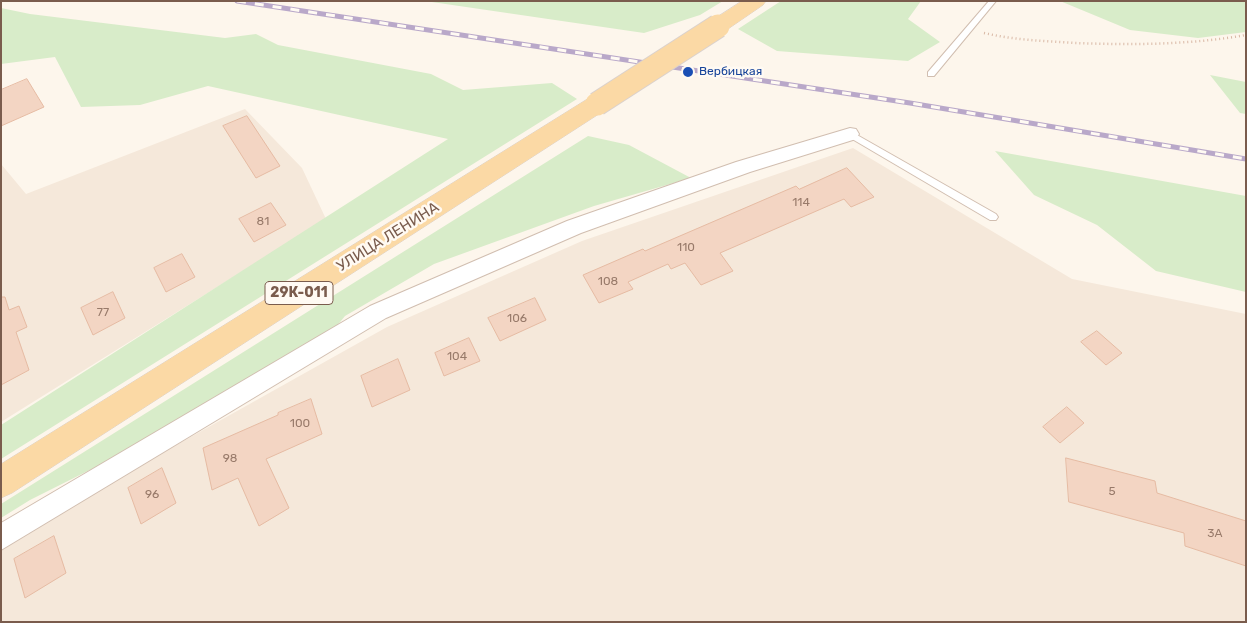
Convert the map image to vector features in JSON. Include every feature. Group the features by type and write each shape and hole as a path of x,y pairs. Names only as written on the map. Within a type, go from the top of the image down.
{"main road":[{"name":"УЛИЦА ЛЕНИНА","path":"1,482 756,1"}],"street":[{"path":"1,538 378,312 574,227 743,167 850,134"}],"lane":[{"path":"931,74 993,1"},
{"path":"850,134 993,217"}],"path":[{"path":"969,30 1006,39 1110,44 1219,40 1246,35"}],"shaded area":[{"path":"245,109 302,168 326,219 1,422 1,164 26,194"},
{"path":"853,148 1072,279 1246,314 1246,622 1,622 1,545 387,327 582,241"}],"green space":[{"path":"425,1 723,1 700,15 644,33"},
{"path":"781,1 921,1 908,19 940,42 908,61 777,51 738,29"},
{"path":"1060,1 1246,1 1246,32 1198,38 1130,30"},
{"path":"1,8 30,14 225,38 256,34 278,45 431,74 463,90 552,83 577,99 1,459 1,425 448,139 208,86 140,105 81,107 55,57 1,64"},
{"path":"1210,75 1246,82 1246,114 1240,113"},
{"path":"588,136 629,145 691,178 594,206 434,264 345,316 309,360 30,500 1,518 1,504"},
{"path":"995,151 1246,196 1246,292 1156,271 1097,225 1034,195"}],"building":[{"path":"27,79 44,107 1,126 1,90"},
{"path":"247,116 280,166 256,178 223,126"},
{"path":"847,168 874,197 851,207 844,199 720,253 733,271 701,285 685,263 671,269 668,264 628,282 633,289 599,303 583,275 643,249 645,251 796,186 799,189"},
{"path":"271,203 286,225 254,242 239,219"},
{"path":"182,254 195,277 166,292 154,268"},
{"path":"113,292 125,318 93,335 81,308"},
{"path":"1,297 5,297 9,310 19,306 27,327 16,332 29,370 1,385"},
{"path":"535,298 546,320 500,341 488,318"},
{"path":"1097,331 1122,353 1106,365 1081,342"},
{"path":"469,338 480,361 444,376 435,353"},
{"path":"398,359 410,390 372,407 361,376"},
{"path":"311,399 322,434 266,459 289,508 259,526 238,478 212,490 203,448"},
{"path":"1067,407 1084,423 1060,443 1043,427"},
{"path":"1066,458 1155,481 1157,493 1246,521 1246,566 1185,546 1184,533 1069,502"},
{"path":"162,468 176,503 141,524 128,488"},
{"path":"54,536 66,573 25,598 14,559"}],"railway":[{"path":"237,1 910,103 1246,159"}],"place":[{"name":"Вербицкая","path":"688,72"}]}
